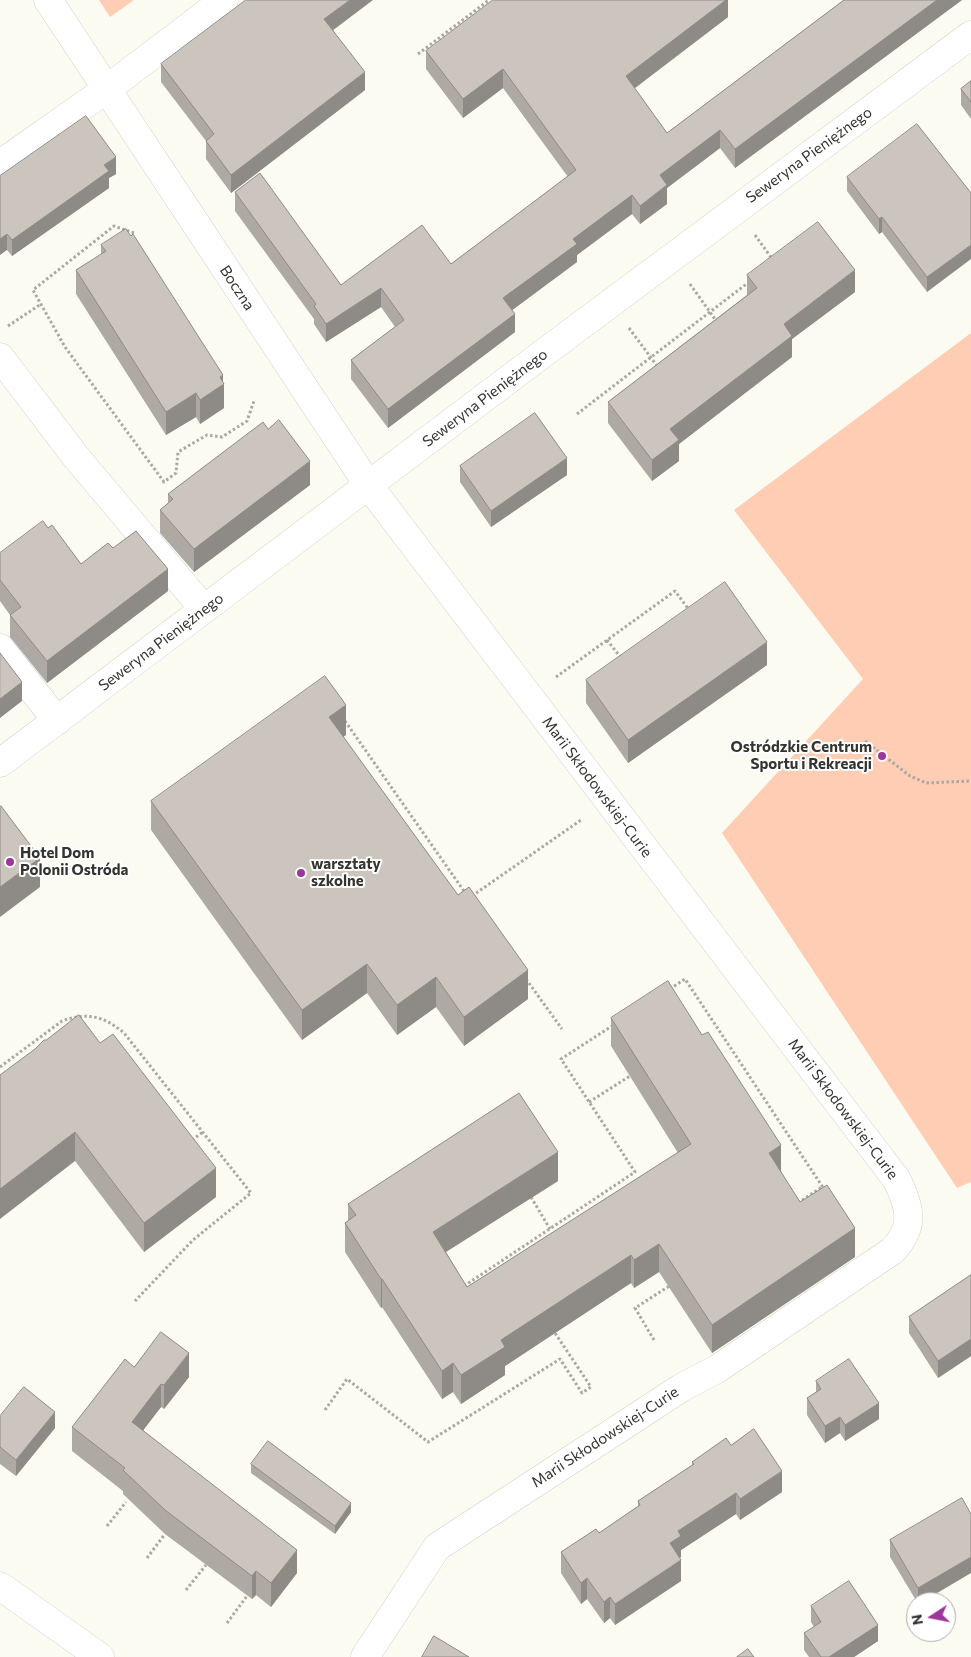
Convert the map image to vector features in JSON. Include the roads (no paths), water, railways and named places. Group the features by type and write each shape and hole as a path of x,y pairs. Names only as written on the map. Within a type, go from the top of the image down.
{"street":[{"name":"Boczna","path":"48,0 369,486"},
{"path":"0,164 107,89 224,0"},
{"name":"Seweryna Pieniężnego","path":"0,763 561,340 971,35"},
{"path":"0,356 76,457 204,609"},
{"name":"Marii Skłodowskiej-Curie","path":"365,1657 437,1547 681,1388 717,1369 892,1251 901,1242 907,1228 909,1215 907,1201 897,1180 369,486"},
{"path":"0,648 57,721"},
{"path":"0,1586 100,1657"}],"place":[{"name":"Ostródzkie Centrum Sportu i Rekreacji","path":"882,756"},
{"name":"Hotel Dom Polonii Ostróda","path":"10,862"},
{"name":"warsztaty szkolne","path":"301,873"}]}
